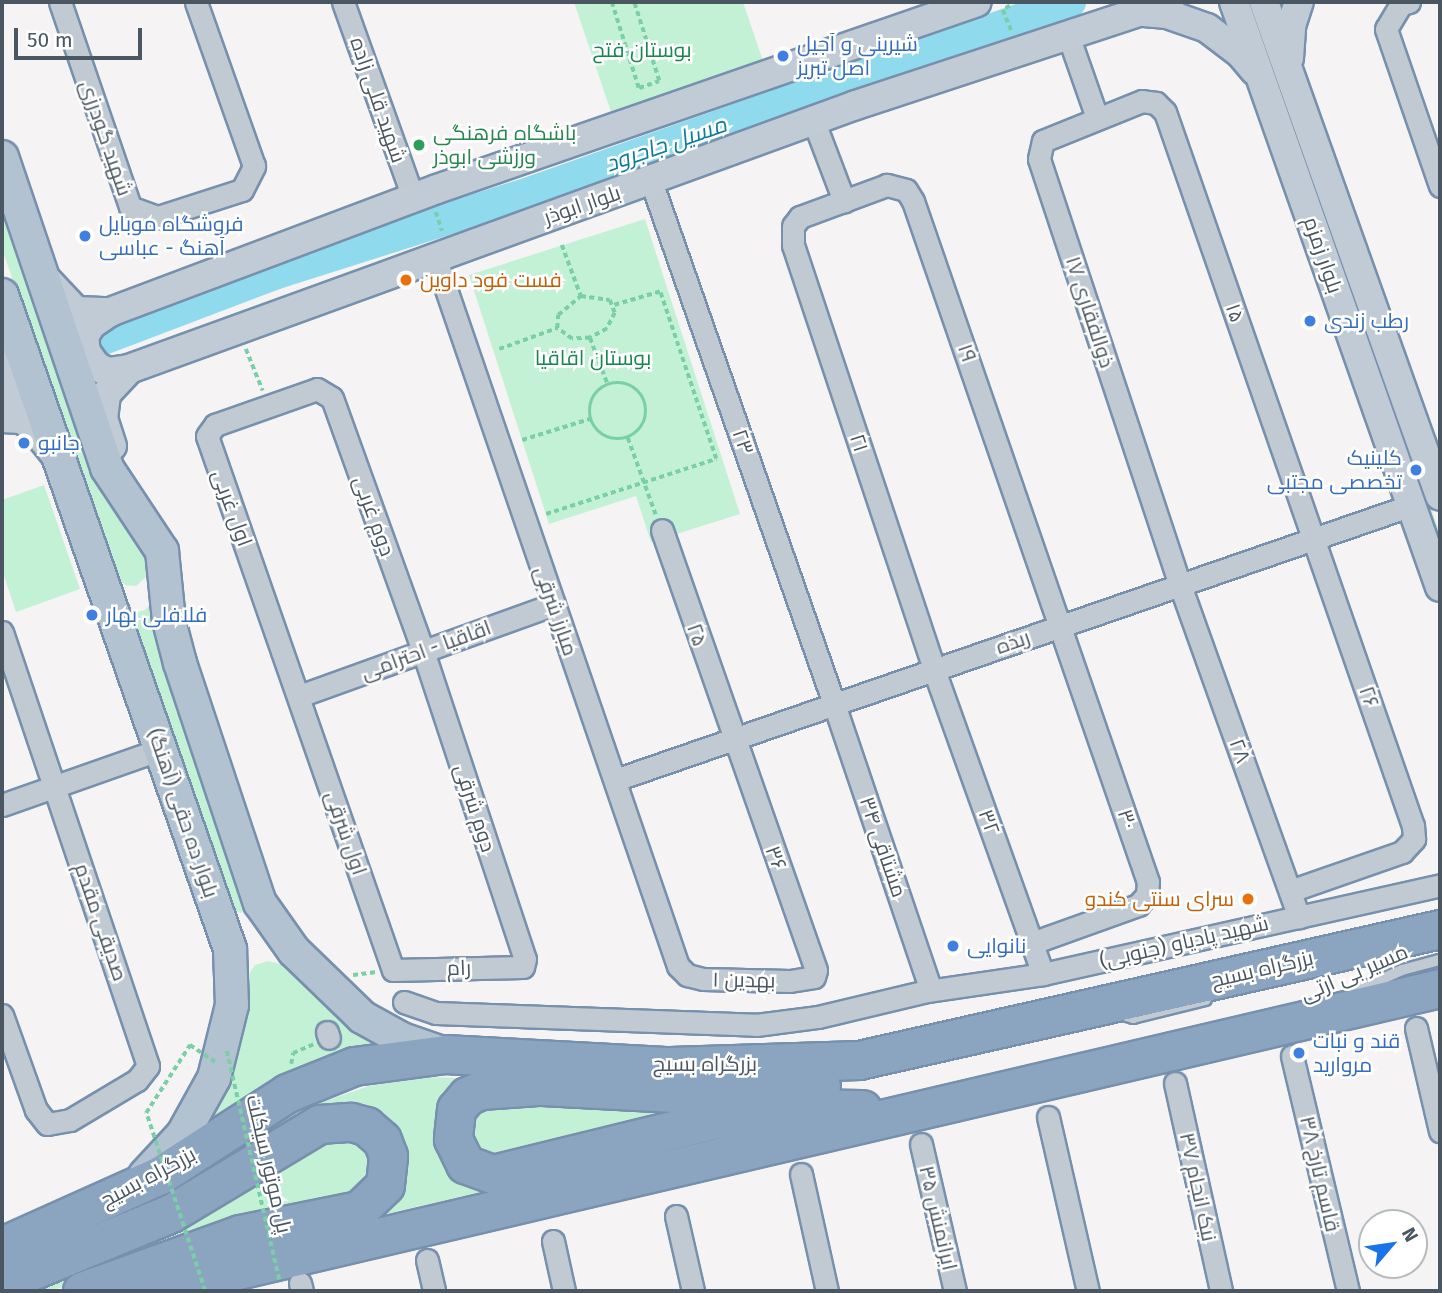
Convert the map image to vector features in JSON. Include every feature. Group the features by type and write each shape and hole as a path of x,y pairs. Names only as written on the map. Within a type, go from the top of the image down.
{"highway":[{"name":"بزرگراه بسیج","path":"2,1246 160,1175 293,1089 354,1066 445,1055 670,1066 859,1060 1440,929"},
{"path":"148,1291 1031,1082 1288,1040 1440,988"},
{"path":"1031,1082 984,1083 858,1110 778,1108 493,1174 465,1164 453,1139 456,1109 467,1096 481,1090 537,1086 712,1095 836,1084 1048,1038 1098,1007"},
{"path":"2,1283 172,1213 319,1124 351,1122 366,1126 382,1140 388,1156 385,1185 359,1210 240,1234 82,1291"}],"main road":[{"name":"بلوار ابوذر","path":"128,495 103,419 106,394 129,369 814,122 1169,2"},
{"name":"بلوار زمزم","path":"1234,2 1276,78 1439,491"},
{"name":"بلوار زمزم","path":"1264,2 1276,78 1440,587"},
{"path":"1141,11 1178,17 1207,28 1276,78 1299,2"},
{"path":"129,369 108,372 96,366 86,352 85,336 92,324 110,312 990,6"},
{"path":"2,157 45,284 76,311 110,312"},
{"name":"بلوار ده حقی (آهنگ)","path":"45,284 107,468 128,495 162,551 169,621 180,663 260,903 294,951 362,1017 402,1039 445,1055"},
{"name":"بلوار ده حقی (آهنگ)","path":"5,304 219,918 232,967 232,1005 223,1057 183,1134 135,1186"},
{"path":"2,362 9,369 15,393 2,413"},
{"path":"2,418 21,419 32,426 57,456"},
{"path":"219,918 233,930 248,933 259,922 260,903"},
{"path":"1352,948 1408,920 1440,911"}],"street":[{"name":"شهید گودرزی","path":"60,2 130,207 158,217 242,190 254,166 196,2"},
{"name":"شهید قلی زاده","path":"343,2 424,203"},
{"path":"1409,2 1401,4 1386,29 1440,187"},
{"path":"1068,36 1097,118"},
{"name":"ذوالفقاری ۱۷","path":"1142,101 1043,141 1039,159 1180,585"},
{"name":"۱۵","path":"1142,101 1156,103 1165,112 1314,538"},
{"path":"814,122 844,201"},
{"name":"۲۳","path":"651,180 834,704"},
{"name":"۱۹","path":"800,217 895,184 906,190 913,201 1062,625"},
{"name":"۲۱","path":"800,217 793,226 793,245 934,670"},
{"name":"مبارز شرقی","path":"435,257 678,966"},
{"name":"اول غربی","path":"299,696 207,436 215,425 317,388"},
{"name":"دوم غربی","path":"317,388 332,398 423,651"},
{"name":"ربذه","path":"615,780 1412,505"},
{"name":"۲۵","path":"662,530 733,739"},
{"name":"۲۶","path":"1290,891 1402,852 1414,839 1413,826 1314,538"},
{"name":"۲۸","path":"1180,585 1299,917"},
{"name":"اقاقیا - احترامی","path":"299,696 554,604"},
{"name":"۳۰","path":"1032,943 1138,905 1147,895 1148,882 1062,625"},
{"name":"صدیقی مقدم","path":"2,632 147,1057 145,1075 55,1125 47,1124 36,1110 2,1015"},
{"name":"دوم شرقی","path":"423,651 525,965"},
{"name":"۳۲","path":"934,670 1043,974"},
{"name":"اول شرقی","path":"299,696 393,970"},
{"name":"۳۴ مشتاقی","path":"834,704 928,982 927,991"},
{"name":"۳۶","path":"733,739 816,971 814,977"},
{"path":"2,805 161,749"},
{"name":"شهید پادیاو (جنوبی)","path":"404,1002 436,1013 756,1025 818,1017 927,991 1043,974 1440,885"},
{"name":"رام","path":"393,970 525,965"},
{"name":"بهدین ۱","path":"678,966 687,975 704,979 790,981 814,977"},
{"path":"1416,1028 1440,1131"},
{"name":"قاسم تارخ ۳۸","path":"1288,1040 1348,1291"},
{"name":"نیک انجام ۳۷","path":"1175,1083 1221,1291"},
{"path":"1048,1116 1088,1291"},
{"name":"ایرانمنش ۳۵","path":"921,1144 955,1291"},
{"path":"801,1174 827,1291"},
{"path":"676,1216 693,1291"},
{"path":"553,1241 565,1291"},
{"path":"427,1260 434,1291"}],"lane":[{"name":"مسیر بی ارتی","path":"1288,1040 1402,970 1440,960"},
{"path":"1098,1007 1133,1018 1221,997"}],"path":[{"path":"612,2 639,88 659,81 634,2"},
{"path":"990,6 1010,6"},
{"path":"990,6 1011,30"},
{"path":"424,203 441,229"},
{"path":"562,246 581,296"},
{"path":"547,514 716,459 660,292 612,306"},
{"path":"581,296 610,300 615,313 607,329 590,338 572,338 557,328 558,315 581,296"},
{"path":"499,349 557,328"},
{"path":"239,330 268,406"},
{"path":"590,338 608,385"},
{"path":"608,385 630,385 643,398 646,417 628,438 601,435 590,419 591,401 608,385"},
{"path":"522,440 590,419"},
{"path":"628,438 662,530"},
{"path":"343,976 393,970"},
{"path":"205,1291 146,1113 190,1045 223,1057"},
{"name":"پل موتور سیکلت","path":"223,1057 294,1286"}],"green space":[{"name":"بوستان فتح","path":"574,2 743,2 763,61 611,112"},
{"path":"2,214 97,479 148,548 151,572 136,586 125,585 116,577 2,249"},
{"name":"بوستان اقاقیا","path":"645,219 740,514 651,542 636,496 549,524 469,275"},
{"path":"1422,482 1440,534 1440,563 1414,486"},
{"path":"44,485 80,589 16,612 2,570 2,500"},
{"path":"159,594 245,907 241,913 233,909 126,603 135,613 145,610"},
{"path":"268,961 289,966 395,1043 194,1135 243,983 255,965"},
{"path":"422,1077 501,1079 446,1100 497,1188 185,1261 363,1216 383,1125 246,1155 109,1229 308,1107 369,1086"},
{"path":"749,1100 531,1154 474,1156 469,1105"},
{"path":"349,1130 373,1157 362,1195 100,1279 46,1291 2,1291"}],"waterway":[{"name":"مسیل جاجرود","path":"103,339 277,273 529,193 1070,2"}],"place":[{"name":"شیرینی و آجیل اصل تبریز","path":"783,56"},
{"name":"باشگاه فرهنگی ورزشی ابوذر","path":"419,145"},
{"name":"فروشگاه موبایل آهنگ - عباسی","path":"85,236"},
{"name":"فست فود داوین","path":"406,280"},
{"name":"رطب زندی","path":"1310,321"},
{"name":"جانبو","path":"24,443"},
{"name":"کلینیک تخصصی مجتبی","path":"1416,470"},
{"name":"فلافلی بهار","path":"92,615"},
{"name":"سرای سنتی کندو","path":"1248,899"},
{"name":"نانوایی","path":"953,946"},
{"name":"قند و نبات مروارید","path":"1299,1053"}]}
